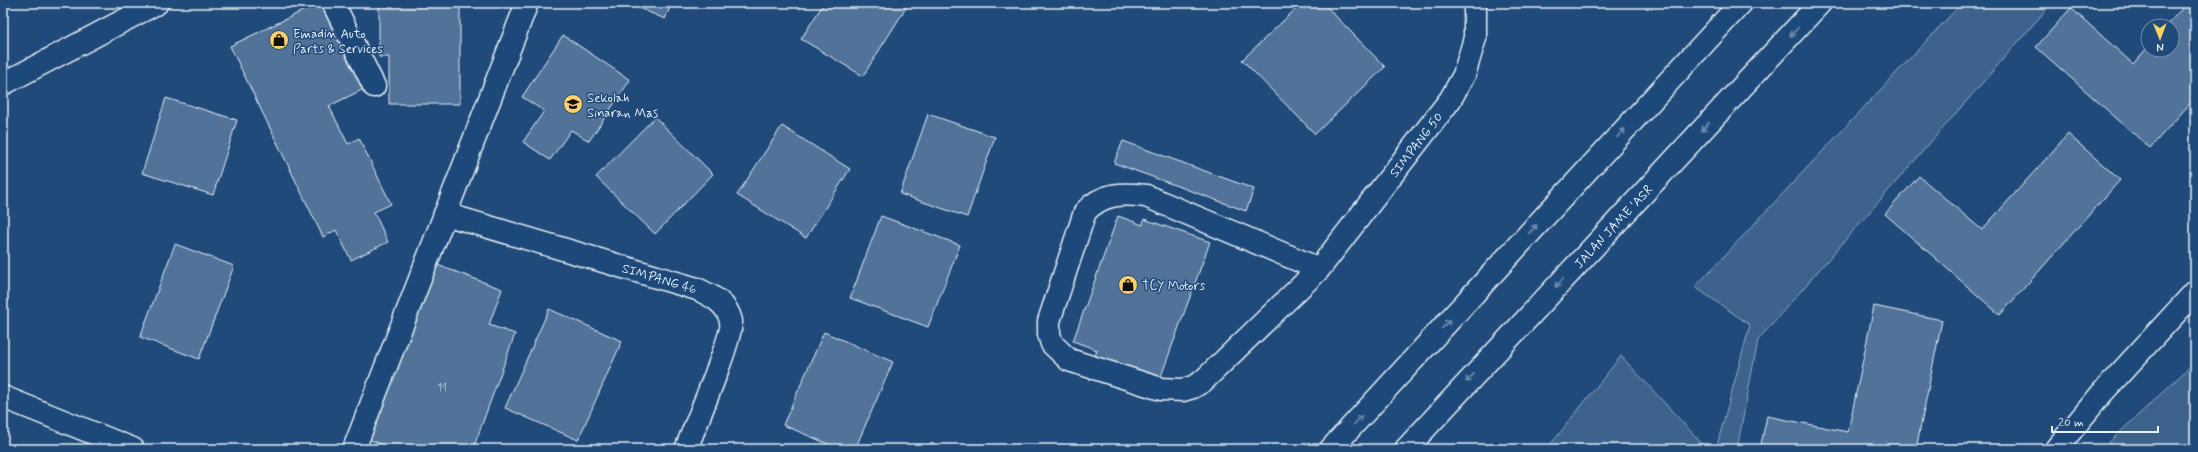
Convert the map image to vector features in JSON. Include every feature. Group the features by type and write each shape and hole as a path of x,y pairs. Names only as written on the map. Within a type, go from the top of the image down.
{"street":[{"path":"3,84 157,3"},
{"path":"333,3 374,86"},
{"path":"354,449 527,3"},
{"name":"SIMPANG 50","path":"1319,268 1146,196 1114,194 1097,201 1085,212 1049,322 1049,334 1052,344 1069,360 1161,389 1183,390 1193,387 1203,381 1319,268 1450,100 1464,75 1475,38 1475,3"},
{"path":"1331,449 1741,3"},
{"name":"JALAN JAME 'ASR","path":"1406,449 1820,3"},
{"name":"SIMPANG 46","path":"445,214 696,289 716,297 726,308 731,322 708,392 686,449"},
{"path":"2056,449 2102,393 2195,292"},
{"path":"3,397 133,449"}],"shaded area":[{"path":"1962,3 2052,3 1758,340 1737,449 1716,449 1750,325 1695,287"},
{"path":"1621,356 1707,449 1547,449"},
{"path":"2195,362 2195,449 2102,449"}],"building":[{"path":"319,3 322,3 364,89 329,106 348,144 359,138 391,204 374,212 388,242 351,260 336,230 323,237 230,46"},
{"path":"379,3 460,3 460,104 389,104 389,57 379,57"},
{"path":"627,3 672,3 665,19"},
{"path":"824,3 909,3 863,76 801,39"},
{"path":"1302,3 1323,3 1385,67 1315,134 1242,60"},
{"path":"2187,3 2195,3 2195,98 2150,148 2036,47 2071,8 2133,64 2140,56 2140,58 2180,58 2180,18 2173,18"},
{"name":"Sekolah Sinaran Mas","path":"563,35 630,80 589,141 571,130 550,160 523,142 544,111 522,97"},
{"path":"166,98 237,120 213,195 142,173"},
{"path":"928,114 995,137 967,217 900,194"},
{"path":"655,117 713,174 655,234 596,177"},
{"path":"782,126 850,169 806,238 737,195"},
{"path":"2068,134 2120,180 2000,315 1885,214 1919,176 1982,230"},
{"path":"1123,141 1254,189 1246,211 1114,163"},
{"path":"881,216 960,245 928,327 850,298"},
{"path":"1118,216 1143,225 1144,219 1210,242 1160,379 1095,356 1097,350 1073,341"},
{"path":"175,244 234,266 199,359 140,337"},
{"path":"432,263 502,289 489,325 515,334 473,449 395,449 368,439"},
{"path":"1874,306 1942,320 1916,449 1760,449 1767,416 1848,432"},
{"path":"549,309 622,341 578,440 505,408"},
{"path":"824,332 893,362 855,449 840,449 783,425"}],"place":[{"name":"Emadin Auto Parts & Services","path":"279,40"},
{"name":"Sekolah Sinaran Mas","path":"573,104"},
{"name":"TCY Motors","path":"1128,285"}]}
